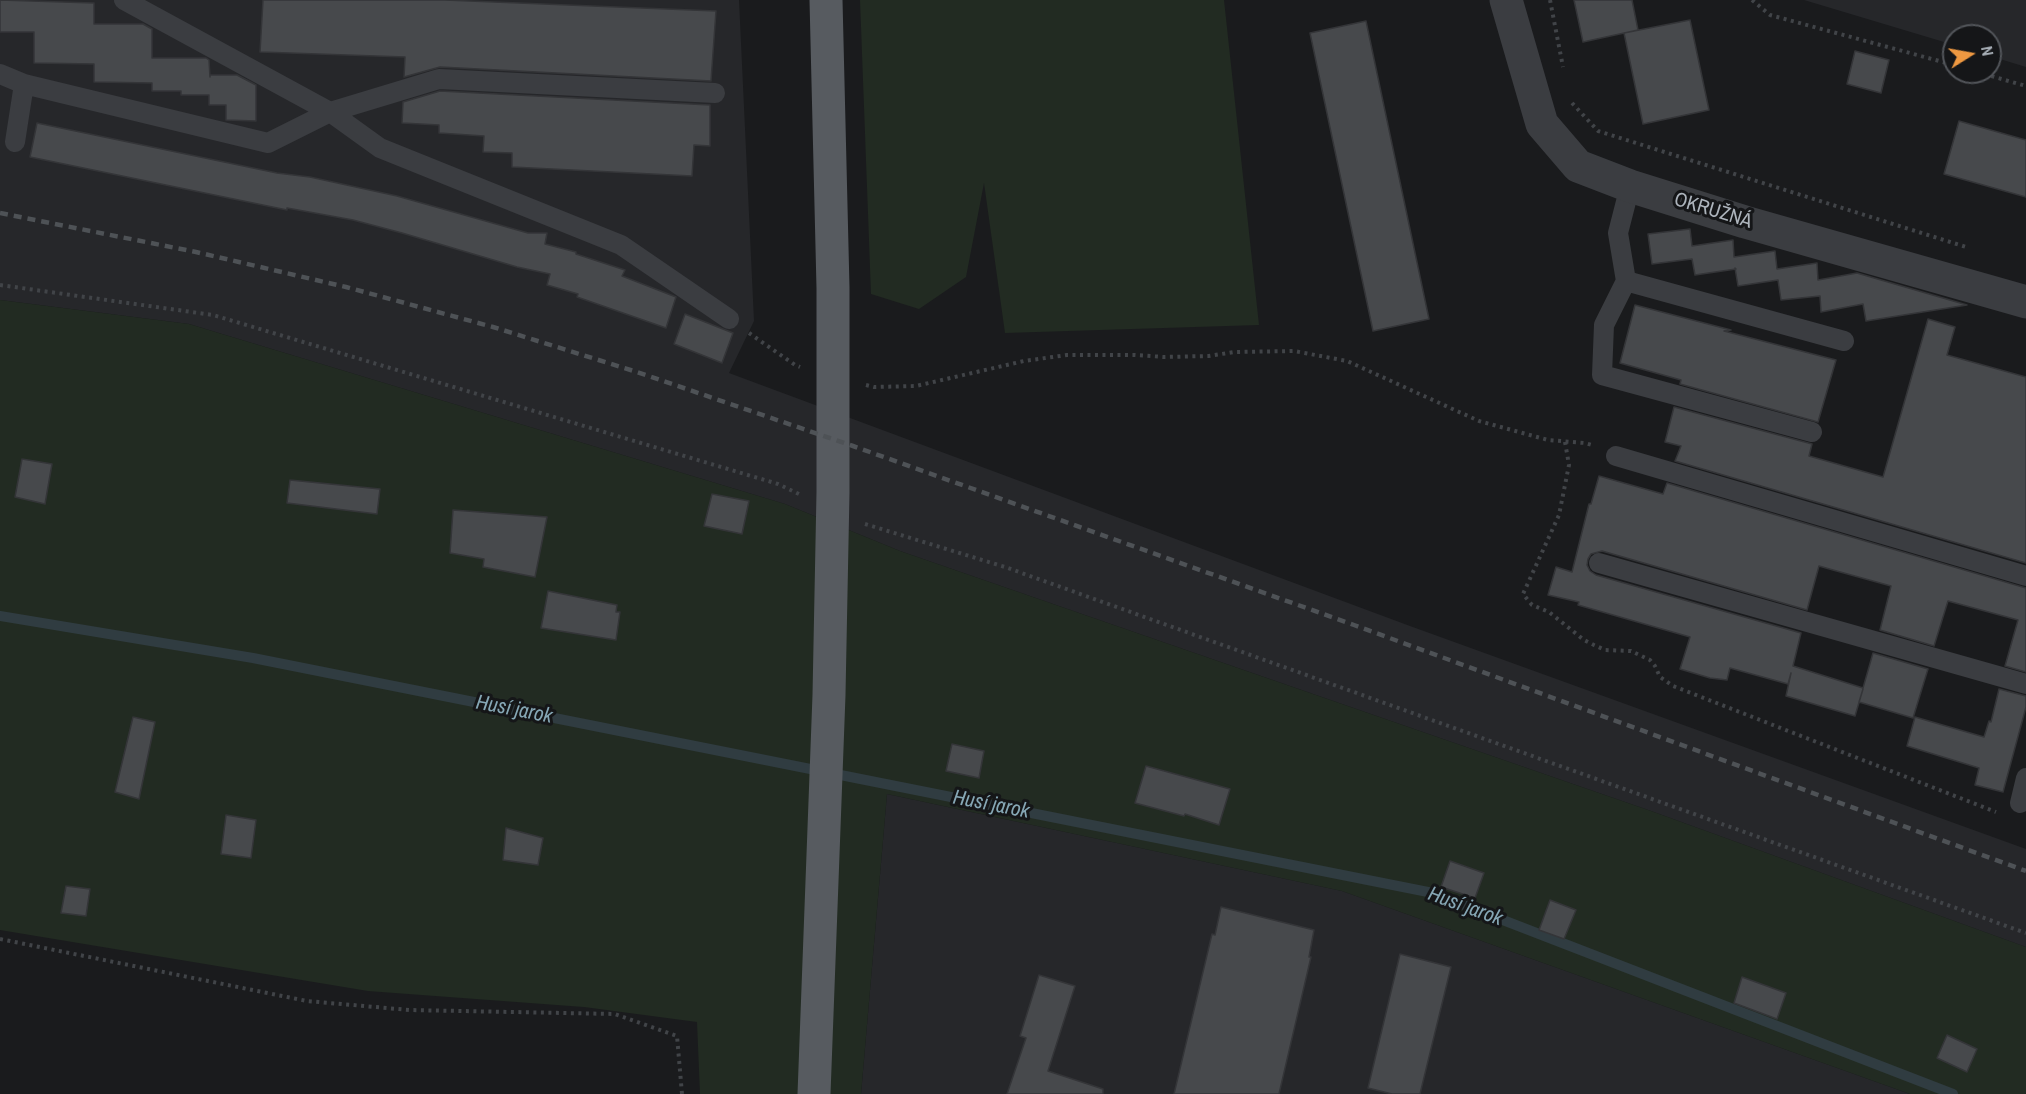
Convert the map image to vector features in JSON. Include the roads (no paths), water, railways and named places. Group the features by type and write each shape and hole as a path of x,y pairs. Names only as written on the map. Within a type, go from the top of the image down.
{"main road":[{"path":"813,1094 822,893 833,504 833,288 826,0"}],"street":[{"name":"OKRUŽNÁ","path":"1506,0 1542,124 1578,166 1630,186 1745,222 2026,302"}],"lane":[{"path":"124,0 330,112 380,148 621,245 729,319"},
{"path":"0,75 24,84 268,143 330,112 439,79 715,93"},
{"path":"15,142 24,84"},
{"path":"1630,186 1618,233 1626,281 1604,325 1602,375 1812,432"},
{"path":"1626,281 1844,341"},
{"path":"1616,456 2026,576"},
{"path":"1599,563 2026,684"},
{"path":"2020,803 2026,778"}],"waterway":[{"name":"Husí jarok","path":"0,616 253,658 1433,893 1953,1094"}],"railway":[{"path":"0,213 196,252 346,287 493,327 637,372 853,446 1354,625 2026,871"}]}
